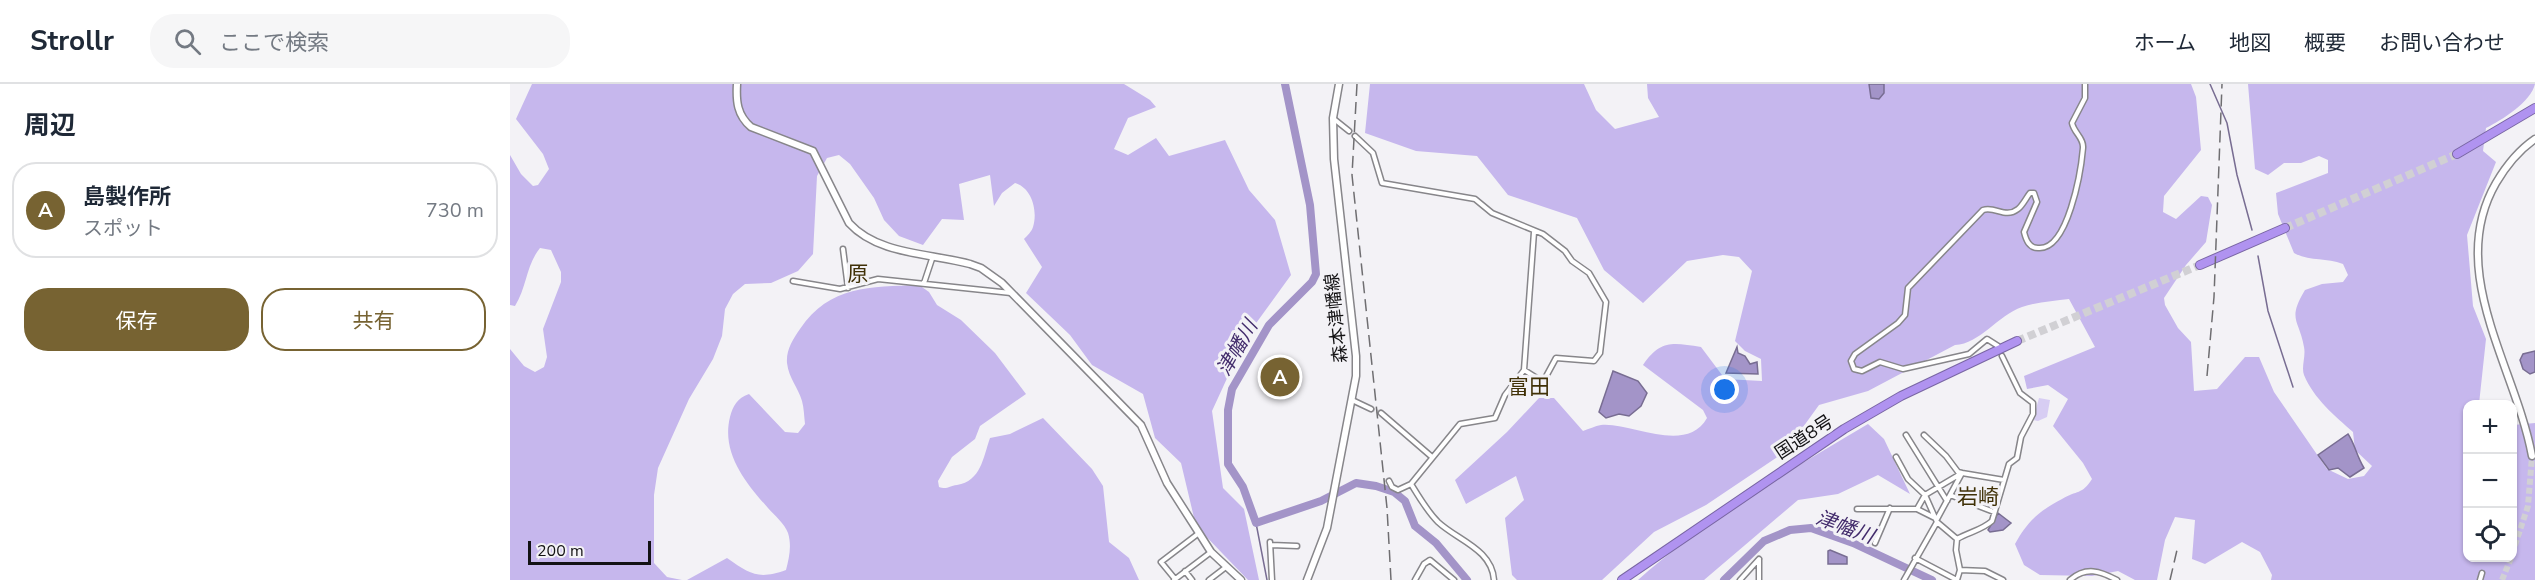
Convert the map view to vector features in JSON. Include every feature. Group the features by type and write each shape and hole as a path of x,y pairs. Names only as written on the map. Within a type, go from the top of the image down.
{"highway":[{"path":"2457,154 2498,132 2535,107"},
{"path":"2200,265 2285,228"},
{"name":"国道8号","path":"1624,580 1651,558 1844,429 1901,396 2017,341"}],"main road":[{"path":"738,84 738,105 745,122 751,127 813,151 849,223 857,232 873,243 933,255 981,268 1012,293 1141,425 1167,483 1198,533 1211,552 1241,580"},
{"name":"森本津幡線","path":"1307,580 1327,528 1352,400 1356,356 1334,159 1333,118 1339,84"},
{"path":"2532,456 2523,419 2480,289 2476,255 2480,222 2489,196 2513,159 2535,139"}],"street":[{"path":"1998,345 1987,339 1969,354 1903,369 1880,362 1862,371 1854,369 1851,361 1855,354 1898,323 1905,315 1908,288 1983,210 1989,208 2005,214 2014,212 2020,208 2030,193 2034,193 2037,202 2024,232 2027,243 2035,249 2044,248 2050,247 2059,238 2070,208 2083,150 2083,143 2072,123 2085,98 2085,84"},
{"path":"1333,118 1349,130"},
{"path":"1355,135 1373,153 1382,183 1475,199 1492,213 1543,234 1589,273 1606,302 1600,353 1594,361 1556,358 1543,382 1524,370"},
{"path":"1389,481 1392,487 1398,490 1411,484 1460,424 1495,418 1505,396 1524,370 1534,232"},
{"path":"843,249 848,288"},
{"path":"924,284 933,255"},
{"path":"793,281 840,289 878,279 1012,293"},
{"path":"1914,559 1956,580 1960,570 1956,550 1958,539 1972,530 1985,527 1992,521 2009,464 2017,458 2021,437 2034,409 2031,399 2024,396 2017,388 2002,356"},
{"path":"1352,400 1371,409"},
{"path":"1381,414 1432,457"},
{"path":"1906,435 1947,501"},
{"path":"1924,435 1946,456 1958,472 2004,480"},
{"path":"1896,457 1908,478 1925,495 1937,520"},
{"path":"1917,509 1925,495 1962,473"},
{"path":"1904,580 1962,473"},
{"path":"1411,484 1438,522 1485,556 1494,573 1494,580"},
{"path":"1950,495 1994,512"},
{"path":"1875,543 1890,508"},
{"path":"1857,509 1917,509 1937,520 1958,539"},
{"path":"1198,533 1161,562 1174,580 1211,552"},
{"path":"1272,580 1271,543 1297,546"},
{"path":"1740,580 1759,559 1759,580"},
{"path":"1415,580 1424,564 1430,560 1454,580"},
{"path":"1209,580 1227,567"},
{"path":"1960,570 1984,571 2003,580"},
{"path":"2070,580 2078,573 2097,570 2117,580"},
{"path":"1185,571 1192,580"},
{"path":"2480,580 2482,573"}],"shaded area":[{"path":"532,84 1124,84 1150,100 1156,107 1128,118 1114,149 1128,155 1156,138 1169,156 1225,140 1249,190 1275,220 1291,275 1246,337 1212,411 1223,488 1244,509 1259,580 1248,580 1196,526 1181,463 1155,438 1143,394 1092,365 1070,335 1026,293 1042,267 1024,239 1032,229 1035,214 1026,190 1015,183 1002,193 994,206 990,175 959,184 964,220 942,219 923,245 899,236 884,220 874,198 850,164 839,155 827,158 817,176 813,254 798,271 771,283 745,284 733,294 725,309 722,336 713,359 689,399 658,468 654,495 654,563 667,577 682,580 510,580 510,349 524,366 535,372 544,367 547,357 543,329 561,282 561,272 551,250 540,248 532,262 519,299 515,306 510,305 510,155 521,174 533,186 538,185 549,169 543,154 516,119"},
{"path":"1370,84 1584,84 1596,110 1615,129 1659,117 1648,98 1647,84 1869,84 1871,98 1884,93 1884,84 2191,84 2196,97 2201,150 2164,196 2163,212 2176,219 2201,196 2208,197 2212,205 2206,242 2186,265 2164,298 2165,305 2178,328 2191,342 2194,391 2217,389 2245,357 2259,357 2274,392 2327,469 2348,479 2364,476 2372,466 2355,450 2353,432 2326,406 2308,384 2303,372 2304,347 2295,314 2305,290 2322,284 2343,282 2348,275 2343,264 2306,258 2294,253 2278,214 2276,193 2328,173 2328,160 2319,156 2301,163 2284,163 2268,175 2255,169 2248,84 2535,84 2522,104 2486,128 2483,151 2496,162 2467,235 2473,306 2486,339 2479,400 2463,400 2463,562 2517,562 2517,425 2535,423 2535,580 2271,580 2272,575 2260,552 2242,542 2205,564 2192,559 2195,520 2175,517 2165,540 2157,580 2135,580 2118,571 2092,576 2040,575 2024,565 2015,544 2040,512 2082,490 2092,479 2083,463 2053,426 2068,399 2048,385 2027,389 2024,376 2095,347 2069,299 2022,307 2005,316 1973,340 1955,345 1868,391 1819,405 1785,452 1706,505 1654,532 1602,580 1517,580 1512,575 1505,518 1524,500 1516,476 1466,504 1455,480 1507,432 1539,398 1554,398 1583,431 1601,425 1613,425 1672,436 1698,429 1707,418 1703,410 1643,365 1656,351 1668,345 1701,347 1725,379 1762,381 1761,359 1745,351 1735,341 1752,271 1739,257 1723,255 1687,261 1643,303 1604,270 1577,218 1508,195 1477,156 1416,151 1365,133"},
{"path":"1869,84 1884,84 1884,93 1879,99 1871,98"},
{"path":"919,285 929,292 937,305 961,320 995,353 1026,394 980,426 975,439 952,457 938,481 939,487 948,488 971,479 980,468 990,438 1010,434 1043,418 1092,469 1103,486 1109,542 1129,558 1139,580 687,580 727,558 755,574 768,575 786,570 790,547 787,530 744,478 732,455 728,430 733,409 739,400 749,394 785,432 798,433 805,424 803,406 790,374 787,358 789,349 800,329 824,304 838,296 868,288"},
{"path":"1737,347 1738,353 1745,356 1750,364 1757,362 1758,374 1726,373"},
{"path":"2535,351 2535,372 2530,374 2523,369 2520,360 2523,354"},
{"path":"1613,371 1638,381 1647,393 1641,406 1629,416 1619,414 1606,418 1599,412"},
{"path":"2039,398 2050,400 2047,417 2038,421 2033,420"},
{"path":"1868,424 1884,439 1910,494 1878,475 1838,494 1798,500 1704,580 1638,580 1720,516"},
{"path":"2348,434 2364,468 2350,477 2338,468 2329,470 2318,455"},
{"path":"1998,513 2011,523 2003,530 1990,532 1988,530"},
{"path":"1828,551 1847,557 1847,564 1828,564"}],"waterway":[{"name":"津幡川","path":"1285,84 1310,205 1316,274 1312,282 1269,325 1232,389 1228,410 1228,464 1243,487 1256,523 1321,501 1356,483 1394,492 1405,501 1415,526 1436,543 1467,580"},
{"path":"2210,84 2227,123 2237,175 2252,230"},
{"path":"2258,256 2268,311 2293,387"},
{"path":"1256,523 1267,580"},
{"name":"津幡川","path":"1724,580 1764,541 1790,530 1811,528 1853,543 1932,580"}],"tunnel":[{"path":"2285,228 2457,154"},
{"path":"2017,341 2200,265"},
{"path":"1371,409 1381,413"},
{"path":"2517,539 2528,506 2532,456"},
{"path":"2502,580 2509,562"}],"railway":[{"path":"1357,84 1352,175 1387,508 1391,580"},
{"path":"2207,376 2214,297 2222,84"},
{"path":"2170,580 2177,550"}],"place":[{"name":"島製作所","path":"1280,377"}],"district":[{"name":"原","path":"858,274"},
{"name":"富田","path":"1529,387"},
{"name":"岩崎","path":"1978,497"}]}
